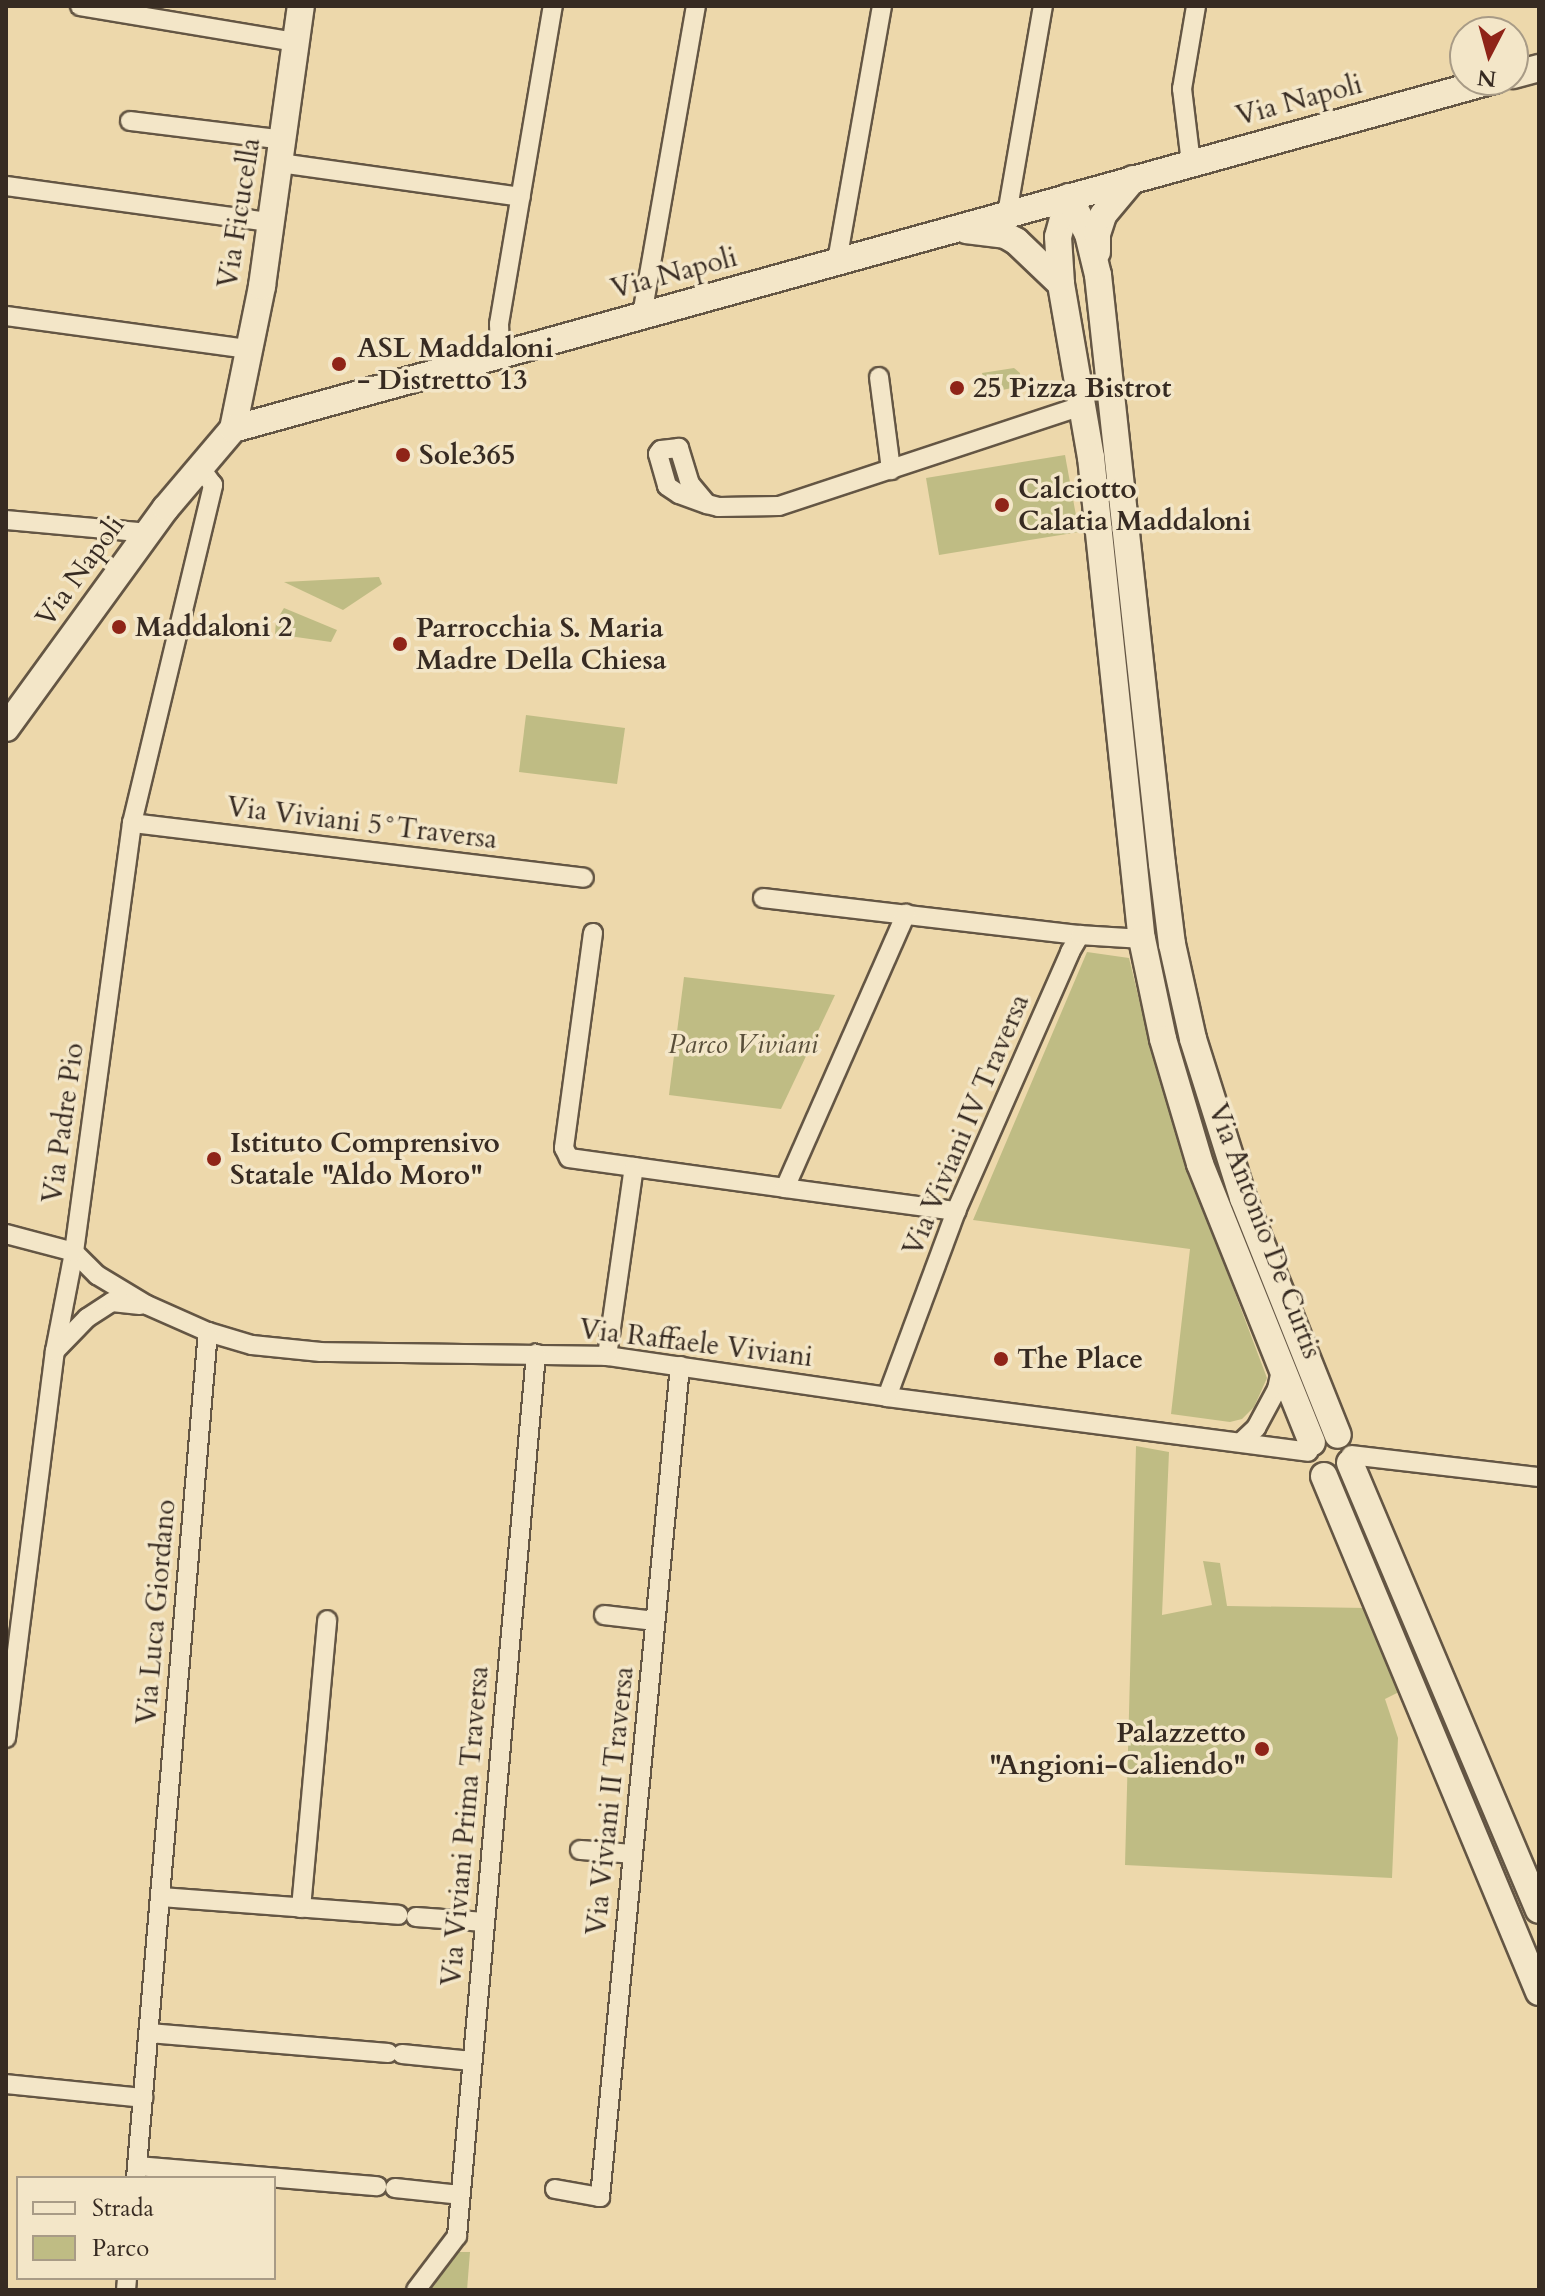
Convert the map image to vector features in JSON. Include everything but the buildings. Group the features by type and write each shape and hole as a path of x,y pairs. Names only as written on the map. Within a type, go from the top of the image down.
{"street":[{"path":"80,6 296,42"},
{"name":"Via Ficucella","path":"233,429 262,286 301,6"},
{"path":"500,352 499,324 553,6"},
{"path":"642,315 696,6"},
{"path":"837,261 882,6"},
{"path":"1007,214 1043,6"},
{"path":"1191,163 1182,89 1196,6"},
{"name":"Via Napoli","path":"6,728 166,508 233,429 500,352 1449,92"},
{"path":"130,121 521,197"},
{"name":"Via Antonio De Curtis","path":"1133,179 1103,215 1097,234 1098,275 1138,755 1142,939 1163,1039 1200,1164 1282,1366 1310,1447 1311,1467 1324,1476 1539,1992"},
{"path":"6,186 270,222"},
{"name":"Via Antonio De Curtis","path":"1069,197 1088,234 1098,275"},
{"name":"Via Antonio De Curtis","path":"1069,197 1058,237 1061,284 1138,755 1172,944 1193,1039 1243,1198 1539,1910"},
{"path":"954,229 1005,235 1016,241 1061,284"},
{"path":"6,316 247,349"},
{"path":"879,377 891,470"},
{"path":"707,504 748,509 779,506 1082,406"},
{"name":"Via Padre Pio","path":"6,1738 55,1351 74,1252 132,823 213,485 200,467"},
{"path":"166,508 181,504 197,510 205,521"},
{"path":"6,520 148,533"},
{"name":"Via Viviani 5°Traversa","path":"132,823 584,878"},
{"path":"763,898 1080,935 1142,939"},
{"path":"785,1188 906,914"},
{"path":"593,933 564,1148 569,1158 956,1211"},
{"name":"Via Viviani IV Traversa","path":"887,1397 956,1211 1080,935"},
{"path":"607,1356 634,1167"},
{"name":"Via Raffaele Viviani","path":"6,1234 74,1252 97,1275 147,1305 208,1332 252,1345 321,1352 607,1356 887,1397 1241,1442 1310,1447"},
{"name":"Via Raffaele Viviani","path":"55,1351 87,1318 112,1302 147,1305"},
{"name":"Via Luca Giordano","path":"203,2176 136,2172 208,1332"},
{"name":"Via Viviani Prima Traversa","path":"416,2290 457,2236 536,1354"},
{"name":"Via Viviani II Traversa","path":"555,2189 600,2197 680,1366"},
{"path":"1241,1442 1256,1428 1277,1389 1282,1366"},
{"path":"1310,1447 1324,1434 1347,1451 1539,1477"},
{"path":"1324,1476 1343,1473 1347,1451"},
{"path":"6,1637 21,1605"},
{"path":"604,1615 655,1621"},
{"path":"301,1908 327,1620"},
{"path":"580,1850 633,1854"},
{"path":"161,1897 485,1922"},
{"path":"149,2033 472,2061"},
{"path":"6,2084 143,2098"},
{"name":"Via Luca Giordano","path":"276,2180 460,2195"}],"green space":[{"path":"1014,368 1020,373 1021,386 988,393 982,373"},
{"name":"Calciotto Calatia Maddaloni","path":"1065,455 1079,532 939,555 926,478"},
{"path":"379,577 382,584 343,610 284,582"},
{"path":"284,608 337,630 331,642 275,634 276,621"},
{"path":"526,715 625,728 617,784 519,772"},
{"path":"1087,952 1129,958 1144,1020 1190,1174 1267,1378 1254,1407 1242,1419 1230,1422 1171,1414 1190,1249 973,1220"},
{"name":"Parco Viviani","path":"684,977 835,995 781,1109 669,1095"},
{"path":"1136,1446 1169,1452 1162,1615 1212,1605 1203,1561 1220,1563 1227,1606 1367,1608 1401,1691 1385,1699 1398,1738 1392,1878 1125,1865"},
{"path":"458,2252 470,2252 467,2290 431,2290"}],"place":[{"name":"ASL Maddaloni - Distretto 13","path":"339,364"},
{"name":"25 Pizza Bistrot","path":"957,388"},
{"name":"Sole365","path":"403,455"},
{"name":"Calciotto Calatia Maddaloni","path":"1002,505"},
{"name":"Maddaloni 2","path":"119,627"},
{"name":"Parrocchia S. Maria Madre Della Chiesa","path":"400,644"},
{"name":"Istituto Comprensivo Statale \"Aldo Moro\"","path":"214,1159"},
{"name":"The Place","path":"1001,1359"},
{"name":"Palazzetto \"Angioni-Caliendo\"","path":"1262,1749"}]}
